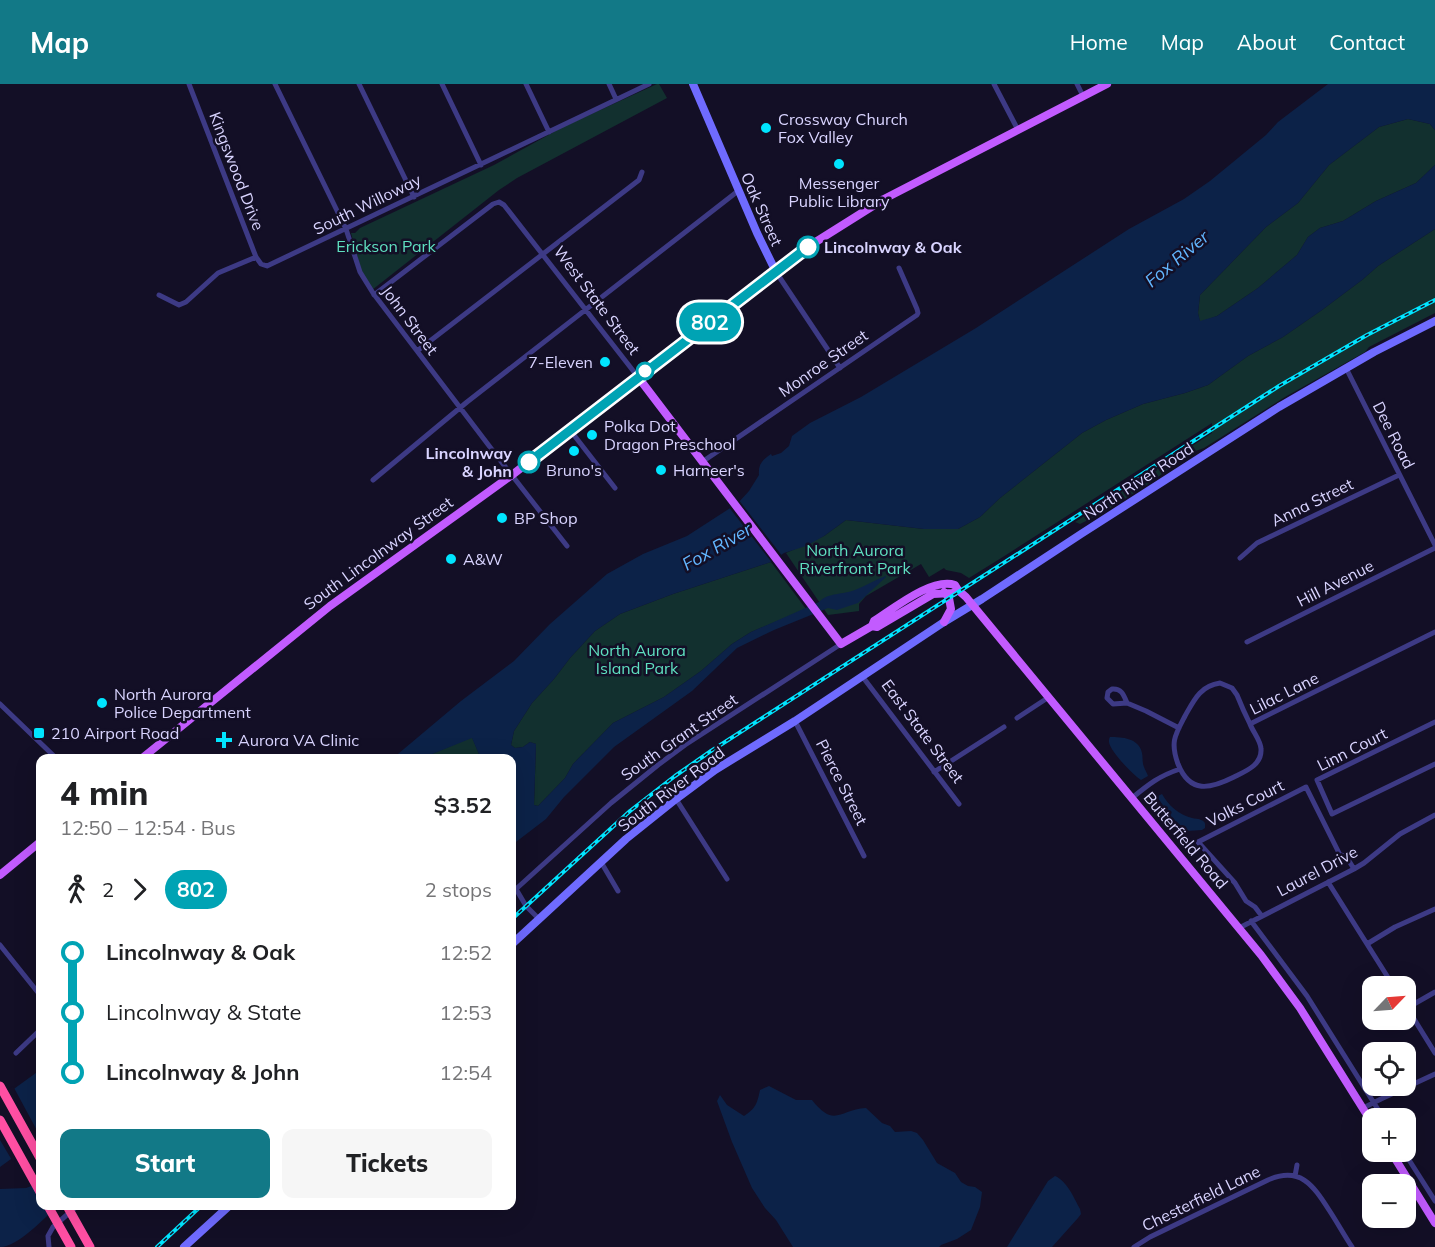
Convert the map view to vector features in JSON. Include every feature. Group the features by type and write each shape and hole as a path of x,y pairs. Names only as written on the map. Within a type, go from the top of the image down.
{"highway":[{"path":"0,1086 36,1151"},
{"path":"0,1120 36,1185"},
{"path":"50,1210 71,1247"},
{"path":"70,1210 90,1247"}],"main road":[{"name":"Oak Street","path":"693,84 738,191 776,272"},
{"name":"South Lincolnway Street","path":"147,754 330,606 512,475 814,243 873,206 1107,84"},
{"name":"North River Road","path":"862,675 1279,407 1346,368 1435,321"},
{"name":"West State Street","path":"638,378 841,644"},
{"path":"841,644 932,585 949,582 958,590 953,593 933,594 877,627 872,626"},
{"name":"Butterfield Road","path":"958,590 1261,955 1300,1008 1364,1108"},
{"path":"944,592 949,598 951,609 944,622"},
{"name":"South River Road","path":"516,940 633,832 676,799 715,770 795,721 862,675"},
{"path":"0,875 36,845"},
{"path":"1397,1162 1435,1223"},
{"path":"184,1247 225,1210"}],"street":[{"name":"Kingswood Drive","path":"189,84 256,257 264,266"},
{"name":"John Street","path":"275,84 346,229 360,272 374,295 567,546"},
{"path":"359,84 414,197"},
{"path":"442,84 480,165"},
{"path":"526,84 549,132"},
{"path":"609,84 616,99"},
{"name":"South Willoway","path":"264,266 270,266 649,84"},
{"path":"994,84 1018,130"},
{"path":"1077,84 1083,96"},
{"path":"417,351 639,180 642,172"},
{"path":"373,480 460,408 738,191"},
{"name":"West State Street","path":"374,295 493,204 499,202 504,205 543,254 638,378"},
{"path":"159,295 179,305 186,302 218,273 256,257"},
{"name":"Monroe Street","path":"702,462 918,313 899,268"},
{"name":"Oak Street","path":"776,272 840,368"},
{"name":"Dee Road","path":"1346,368 1435,547"},
{"path":"570,430 615,488"},
{"name":"Anna Street","path":"1240,558 1257,543 1399,475"},
{"name":"Hill Avenue","path":"1247,642 1435,547"},
{"name":"Lilac Lane","path":"1180,769 1186,779 1199,786 1211,787 1251,769 1260,760 1261,748 1250,724 1435,632"},
{"name":"South Grant Street","path":"539,919 526,906 516,889 611,803 680,748 841,644"},
{"name":"East State Street","path":"862,675 960,804"},
{"path":"1132,798 1152,782 1180,769 1173,742 1196,698 1211,684 1220,683 1232,688 1250,724"},
{"path":"1017,718 1049,697"},
{"path":"1127,703 1179,728"},
{"path":"0,704 52,754"},
{"name":"Pierce Street","path":"795,721 864,856"},
{"name":"Linn Court","path":"1435,722 1317,780 1332,814 1435,764"},
{"path":"934,772 1004,727"},
{"name":"Volks Court","path":"1198,842 1306,787 1339,854 1346,856 1353,869"},
{"path":"676,799 727,879"},
{"name":"Laurel Drive","path":"1239,928 1364,863 1400,834 1435,815"},
{"name":"Butterfield Road","path":"1198,842 1236,883 1246,901 1261,915"},
{"path":"601,862 618,891"},
{"path":"1328,882 1387,976"},
{"path":"1367,944 1395,927 1435,909"},
{"path":"1251,921 1307,996 1378,1108"},
{"path":"0,945 36,990"},
{"path":"1416,1002 1435,992"},
{"path":"1416,1023 1435,1053"},
{"path":"16,1053 36,1034"},
{"path":"1364,1108 1435,1074"},
{"path":"1410,1162 1435,1201"},
{"path":"1297,1165 1295,1176 1308,1181 1315,1188 1352,1247"},
{"name":"Chesterfield Lane","path":"1134,1247 1268,1180 1282,1175 1295,1176"},
{"path":"49,1247 48,1236 53,1227 72,1210"}],"green space":[{"name":"Erickson Park","path":"657,84 667,98 517,178 372,290 361,270 351,233 494,165 563,127"},
{"path":"1408,119 1430,124 1435,130 1435,165 1416,183 1376,201 1343,221 1320,228 1308,237 1297,255 1258,288 1217,316 1200,322 1198,313 1200,295 1266,227 1298,203 1329,165 1379,127"},
{"name":"North Aurora Riverfront Park","path":"1435,229 1435,313 1369,347 1365,352 1285,397 1204,448 1187,454 1153,481 1104,512 1080,524 1075,522 1212,433 1212,423 969,578 944,568 929,577 921,564 866,596 859,604 859,611 828,615 786,553 824,536 846,520 924,529 958,529 980,517 1000,498 1082,433 1143,404 1208,385 1248,356 1283,337 1378,266"},
{"name":"North Aurora Island Park","path":"771,562 806,609 751,632 664,697 613,723 573,764 565,778 538,806 534,805 536,744 530,742 523,747 515,748 511,745 514,731 532,703 595,631 620,614"},
{"path":"472,737 479,754 432,754"}],"water":[{"name":"Fox River","path":"1328,84 1435,84 1435,130 1430,124 1408,119 1379,127 1329,165 1298,203 1266,227 1200,295 1198,313 1200,321 1217,316 1258,288 1297,255 1308,237 1320,228 1343,221 1376,201 1416,183 1435,165 1435,229 1378,266 1283,337 1248,356 1208,385 1143,404 1082,433 1000,498 980,517 958,529 924,529 846,520 824,536 806,546 784,553 771,562 620,614 595,631 570,658 532,703 514,731 511,745 515,748 523,747 530,742 536,744 534,805 538,806 565,778 573,764 613,723 664,697 701,671 732,644 751,632 827,597 855,590 886,576 858,603 837,610 828,608 737,648 692,691 614,747 564,797 546,819 516,842 516,754 479,754 472,738 432,754 398,754 461,701 514,661 550,624 607,574 643,554 687,536 738,503 759,475 759,468 763,461 771,454 772,456 781,453 789,446 792,436 810,423 861,397 976,328 1129,229 1184,199 1210,181 1266,135 1278,122"},
{"path":"1110,737 1125,738 1137,744 1142,753 1143,765 1148,776 1141,780 1117,757 1110,746"},
{"path":"1162,794 1178,812 1187,817 1199,819 1205,823 1205,828 1187,831 1171,817 1158,798"},
{"path":"36,1073 36,1141 0,1167 0,1099"},
{"path":"769,1086 796,1100 812,1100 826,1114 832,1116 866,1108 895,1132 917,1133 937,1163 955,1173 961,1182 982,1192 980,1207 971,1230 939,1247 793,1247 752,1188 717,1101 720,1095 727,1105 744,1116 755,1105 760,1090"},
{"path":"1055,1176 1070,1190 1081,1214 1052,1247 1007,1247 1048,1181"},
{"path":"36,1184 36,1210 54,1210 23,1237 7,1246 0,1247 0,1189 26,1188"}],"pier":[{"path":"738,499 783,557 773,564 728,506"},
{"path":"13,1086 36,1129 36,1145 13,1162 0,1140 0,1096"}],"railway":[{"path":"516,915 630,811 711,751 1279,386 1367,335 1435,300"},
{"path":"157,1247 197,1210"}],"bus line":[{"name":"802","path":"529,462 808,247"}],"place":[{"name":"Crossway Church Fox Valley","path":"766,128"},
{"name":"Messenger Public Library","path":"839,164"},
{"name":"Lincolnway & Oak","path":"808,247"},
{"name":"7-Eleven","path":"605,362"},
{"name":"Polka Dot Dragon Preschool","path":"592,435"},
{"name":"Bruno's","path":"574,451"},
{"name":"Lincolnway & John","path":"529,462"},
{"name":"Harneer's","path":"661,470"},
{"name":"BP Shop","path":"502,518"},
{"name":"A&W","path":"451,559"},
{"name":"North Aurora Police Department","path":"102,703"},
{"name":"210 Airport Road","path":"39,733"},
{"name":"Aurora VA Clinic","path":"224,740"}]}
